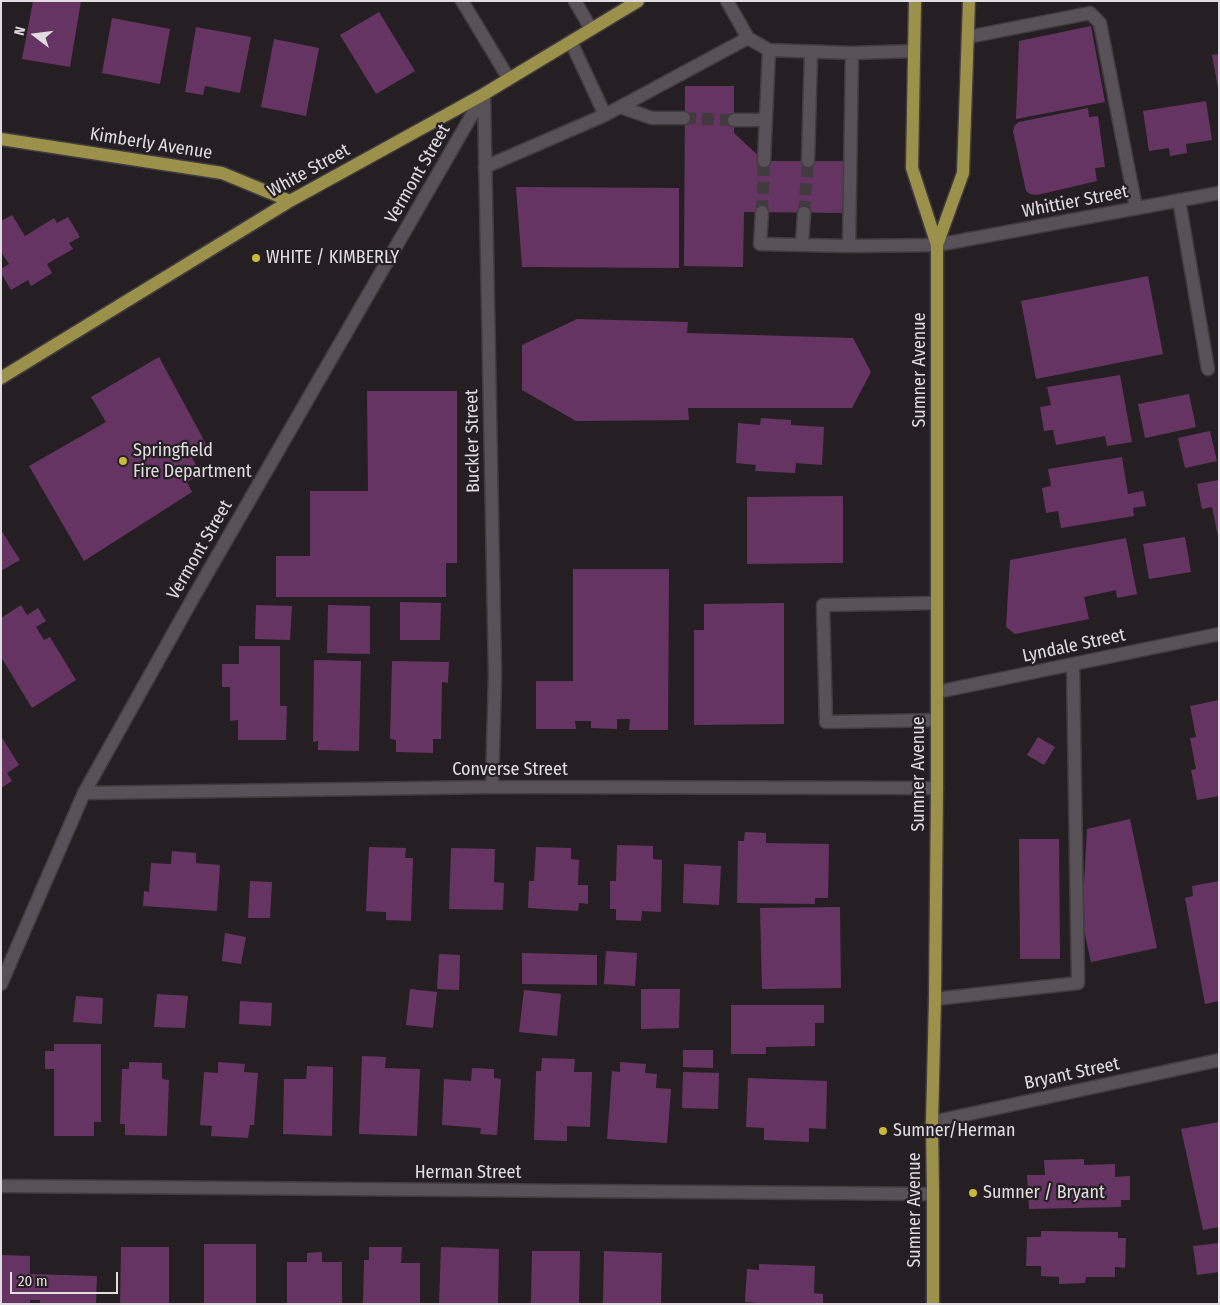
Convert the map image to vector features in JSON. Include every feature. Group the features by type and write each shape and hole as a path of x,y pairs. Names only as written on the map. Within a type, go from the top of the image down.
{"main road":[{"name":"White Street","path":"1,378 290,201 484,94 638,1"},
{"name":"Sumner Avenue","path":"915,1 912,168 937,245 937,788 932,1122 934,1194 933,1304"},
{"name":"Sumner Avenue","path":"937,245 963,173 969,1"},
{"name":"Kimberly Avenue","path":"1,139 222,173 290,201"}],"street":[{"path":"462,1 509,79"},
{"path":"575,1 591,29"},
{"path":"727,1 748,38 769,50 852,53 914,51"},
{"path":"968,38 1090,13 1100,23 1136,208"},
{"path":"485,167 605,115 748,38"},
{"path":"571,42 605,115"},
{"path":"764,161 769,50"},
{"path":"808,161 811,52"},
{"path":"850,246 852,53"},
{"name":"Buckler Street","path":"484,94 494,675 492,787"},
{"name":"Vermont Street","path":"1,984 84,793 192,598 484,94"},
{"path":"620,107 652,118 684,118"},
{"path":"734,120 766,120"},
{"name":"Whittier Street","path":"762,212 760,244 937,245 1219,192"},
{"path":"1180,200 1208,369"},
{"path":"802,244 804,213"},
{"path":"937,603 823,605 826,722 937,720"},
{"name":"Lyndale Street","path":"937,692 1219,634"},
{"path":"935,999 1078,983 1073,664"},
{"name":"Converse Street","path":"84,793 492,787 937,788"},
{"name":"Bryant Street","path":"932,1122 1219,1060"},
{"name":"Herman Street","path":"1,1186 934,1194"}],"building":[{"path":"33,1 81,1 70,67 22,59"},
{"path":"379,12 415,71 376,94 340,35"},
{"path":"112,18 170,29 160,84 102,73"},
{"path":"1091,26 1105,102 1016,119 1019,41"},
{"path":"196,27 251,37 240,93 205,86 203,95 185,92"},
{"path":"274,39 319,48 306,116 261,107"},
{"path":"1219,54 1219,88 1218,88 1212,55"},
{"path":"685,86 734,86 734,133 764,161 846,161 845,213 744,212 743,267 684,266"},
{"path":"1206,101 1212,140 1186,144 1187,153 1170,156 1169,148 1149,151 1143,111"},
{"path":"1088,108 1089,117 1098,116 1105,167 1095,168 1097,181 1037,195 1030,194 1026,191 1013,131 1015,125 1019,122"},
{"path":"516,187 679,188 679,268 522,267"},
{"path":"12,215 25,236 54,218 57,223 68,217 80,237 69,243 73,249 47,264 52,273 31,286 28,280 11,290 1,273 1,269 9,264 1,252 1,221"},
{"path":"1148,276 1163,354 1036,379 1021,301"},
{"path":"577,319 688,322 687,333 853,338 871,372 852,408 688,408 689,420 576,421 522,390 522,345"},
{"path":"159,357 207,446 191,456 201,474 187,482 192,492 84,561 29,466 106,422 91,397"},
{"path":"1120,375 1132,442 1107,446 1105,436 1056,445 1053,430 1044,431 1040,407 1051,405 1047,387"},
{"path":"367,391 457,391 457,563 446,563 446,597 276,597 276,556 310,556 310,491 368,491"},
{"path":"1189,394 1196,427 1145,438 1138,404"},
{"path":"761,418 791,420 791,425 824,427 822,465 796,463 795,473 755,471 756,465 736,463 738,423 760,425"},
{"path":"1210,431 1217,461 1185,468 1178,438"},
{"path":"1122,457 1128,494 1143,491 1146,506 1133,508 1134,516 1061,528 1058,511 1046,513 1042,488 1051,486 1048,469"},
{"path":"1219,480 1218,536 1212,507 1202,509 1197,484"},
{"path":"843,496 843,563 747,564 747,497"},
{"path":"1,530 20,560 1,571"},
{"path":"1185,537 1191,572 1149,579 1143,544"},
{"path":"1126,538 1137,594 1117,598 1116,590 1084,597 1089,619 1015,634 1006,627 1010,560"},
{"path":"573,569 669,569 668,730 629,730 630,719 617,719 617,729 591,728 591,721 575,721 576,729 536,729 536,681 573,681"},
{"path":"400,602 441,603 440,640 400,640"},
{"path":"784,603 784,724 694,725 694,630 704,630 704,604"},
{"path":"21,605 27,615 38,608 46,621 36,627 44,640 50,637 76,680 32,708 1,657 1,618"},
{"path":"256,605 292,606 290,640 255,639"},
{"path":"328,605 370,606 370,654 327,653"},
{"path":"239,646 280,646 280,706 287,706 286,740 238,740 238,720 230,721 230,687 222,687 222,664 239,664"},
{"path":"314,660 361,661 359,751 318,750 318,741 313,742"},
{"path":"392,661 449,662 448,683 442,682 441,739 433,739 433,753 396,752 396,740 390,739"},
{"path":"1219,700 1219,796 1197,800 1191,770 1196,769 1190,738 1196,737 1190,706"},
{"path":"1,736 19,765 7,773 12,781 1,788"},
{"path":"1038,737 1055,747 1044,765 1027,755"},
{"path":"1130,819 1157,948 1091,962 1082,921 1087,829"},
{"path":"745,832 766,833 766,843 829,844 828,898 815,898 815,904 737,903 738,841 744,841"},
{"path":"1019,839 1059,839 1060,959 1020,959"},
{"path":"617,845 653,846 653,859 662,860 661,912 642,911 641,921 616,920 616,909 610,909 610,881 616,881"},
{"path":"369,847 406,848 405,858 413,858 411,921 386,920 386,912 366,911"},
{"path":"536,847 571,848 571,859 579,860 578,885 588,885 588,904 579,903 578,911 528,908 529,881 534,881"},
{"path":"451,848 495,849 494,882 504,883 503,910 449,909"},
{"path":"172,851 196,853 196,863 220,865 217,911 143,906 144,891 149,892 151,863 171,864"},
{"path":"684,864 721,866 719,905 683,903"},
{"path":"250,881 272,882 270,918 248,918"},
{"path":"1219,881 1219,1001 1205,1004 1185,898 1193,896 1192,886"},
{"path":"840,907 841,988 762,989 760,908"},
{"path":"225,933 246,937 241,964 222,961"},
{"path":"606,951 637,953 635,986 604,984"},
{"path":"522,953 597,955 597,985 522,984"},
{"path":"439,954 460,955 459,990 437,989"},
{"path":"410,989 437,992 433,1028 406,1025"},
{"path":"641,989 680,989 679,1028 641,1029"},
{"path":"524,990 561,994 557,1036 519,1032"},
{"path":"157,994 188,996 185,1028 154,1027"},
{"path":"76,996 103,998 102,1024 73,1022"},
{"path":"240,1001 272,1003 271,1026 239,1024"},
{"path":"731,1005 824,1005 824,1023 815,1023 815,1046 766,1047 766,1054 731,1054"},
{"path":"54,1044 101,1044 101,1122 94,1122 94,1136 54,1136 54,1069 45,1069 45,1051 54,1051"},
{"path":"683,1050 713,1050 713,1068 683,1067"},
{"path":"362,1056 386,1057 385,1068 420,1069 417,1136 359,1134"},
{"path":"542,1058 575,1059 574,1072 592,1072 590,1127 567,1126 567,1141 534,1140 536,1071 541,1071"},
{"path":"129,1062 162,1063 162,1079 169,1080 167,1136 125,1135 125,1124 120,1124 122,1069 129,1069"},
{"path":"218,1062 245,1064 244,1072 258,1073 254,1125 250,1125 248,1138 211,1136 212,1126 200,1125 204,1072 218,1073"},
{"path":"620,1062 646,1064 645,1073 657,1074 656,1088 671,1089 667,1143 607,1139 612,1071 620,1072"},
{"path":"307,1066 333,1067 332,1136 283,1134 284,1079 306,1079"},
{"path":"472,1068 494,1069 494,1078 501,1079 497,1135 480,1134 481,1128 442,1125 444,1079 471,1081"},
{"path":"683,1072 719,1073 718,1109 682,1108"},
{"path":"748,1078 827,1081 826,1129 809,1128 809,1142 764,1140 764,1128 746,1127"},
{"path":"1219,1122 1219,1227 1203,1230 1181,1129"},
{"path":"1084,1159 1084,1165 1115,1164 1115,1177 1130,1176 1130,1200 1121,1200 1121,1207 1029,1209 1027,1175 1045,1175 1044,1160"},
{"path":"1041,1231 1118,1232 1118,1238 1126,1238 1125,1268 1115,1267 1115,1277 1086,1277 1085,1283 1059,1284 1059,1277 1041,1276 1041,1266 1026,1266 1027,1237 1041,1237"},
{"path":"1219,1243 1219,1272 1197,1275 1193,1246"},
{"path":"204,1244 256,1244 256,1304 204,1304"},
{"path":"121,1247 169,1247 169,1304 120,1304"},
{"path":"369,1247 402,1247 401,1263 420,1263 420,1304 363,1304 364,1260 369,1260"},
{"path":"441,1247 499,1249 498,1304 439,1304"},
{"path":"532,1251 580,1251 579,1304 531,1304"},
{"path":"604,1251 662,1253 661,1304 603,1304"},
{"path":"322,1252 322,1262 342,1262 342,1304 287,1304 287,1262 307,1262 307,1253"},
{"path":"1,1255 30,1256 30,1274 97,1276 96,1304 40,1304 40,1300 30,1300 30,1304 1,1304"},
{"path":"759,1264 815,1266 814,1293 823,1294 823,1304 759,1304 745,1302 747,1269 759,1270"}],"tunnel":[{"path":"684,118 734,120"},
{"path":"762,212 764,161"},
{"path":"804,213 808,161"}],"place":[{"name":"WHITE / KIMBERLY","path":"256,258"},
{"name":"Springfield Fire Department","path":"123,461"},
{"name":"Sumner/Herman","path":"883,1131"},
{"name":"Sumner / Bryant","path":"973,1193"}]}
